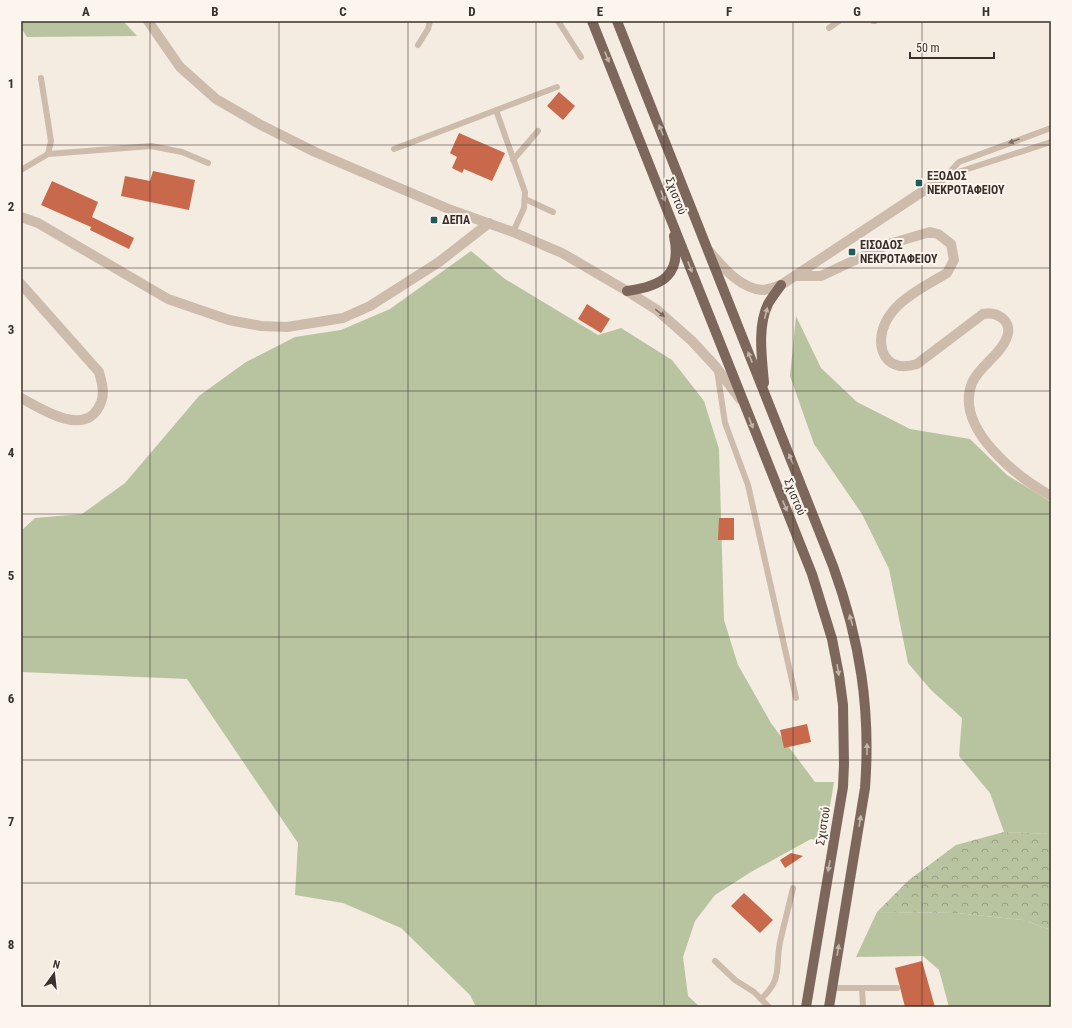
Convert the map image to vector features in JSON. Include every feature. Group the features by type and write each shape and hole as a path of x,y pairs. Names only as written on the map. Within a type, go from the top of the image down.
{"main road":[{"name":"Σχιστού","path":"592,21 822,604 832,639 843,705 842,786 806,1007"},
{"name":"Σχιστού","path":"617,21 844,596 854,631 863,681 867,744 865,788 829,1007"},
{"path":"628,291 642,289 660,283 671,272 675,262 676,243 671,218"},
{"path":"764,393 761,345 762,331 768,304 781,286"}],"street":[{"path":"148,21 180,67 223,102 261,125 315,152 450,210 513,232 585,265 628,291 657,310 692,341 716,367 743,402"},
{"path":"709,251 729,274 748,286 763,290 781,286 946,176"},
{"path":"21,217 38,223 168,300 229,320 261,326 288,327 314,324 343,318 370,306 439,262 489,223"},
{"path":"795,276 821,276 889,244 919,234 930,232 945,238 953,252 951,267 947,273 905,299 892,312 882,329 881,345 883,353 894,364 909,366 917,364 982,314 989,313 1001,317 1008,327 1007,339 973,382 969,393 969,405 972,418 988,444 1013,470 1051,496"},
{"path":"21,284 99,372 104,386 103,401 93,416 85,420 63,419 21,398"}],"lane":[{"path":"418,45 428,29 430,21"},
{"path":"558,21 581,58"},
{"path":"829,28 839,21"},
{"path":"41,78 51,141 48,154"},
{"path":"394,149 557,87"},
{"path":"496,110 525,192 524,208 513,232"},
{"path":"946,176 960,162 1051,128"},
{"path":"513,160 538,131"},
{"path":"946,176 1051,142"},
{"path":"21,170 48,154 151,146 182,152 208,164"},
{"path":"524,198 553,212"},
{"path":"716,367 725,423 748,485 796,698"},
{"path":"761,999 771,990 778,972 780,945 793,888"},
{"path":"715,961 735,980 754,992 769,1007"},
{"path":"832,988 898,988"},
{"path":"862,988 863,1007"}],"green space":[{"path":"21,21 123,21 137,36 27,37 21,28"},
{"path":"471,251 505,279 598,335 621,328 672,360 704,401 719,449 724,620 738,665 771,723 815,782 834,782 824,842 811,839 751,872 715,895 695,921 683,957 688,996 700,1007 476,1007 470,995 401,928 343,903 295,895 298,843 187,679 21,672 21,531 35,518 82,514 125,483 199,396 246,362 295,337 341,330 390,309"},
{"path":"796,316 821,368 857,402 910,429 970,439 1007,475 1051,502 1051,834 1004,832 990,793 959,756 962,718 931,690 908,663 889,569 862,514 814,444 790,376"},
{"path":"1004,832 1051,834 1051,930 1023,920 957,913 877,912 909,880 956,845"},
{"path":"877,912 957,913 1023,920 1051,930 1051,1007 949,1007 939,970 923,956 856,957"}],"building":[{"path":"559,92 575,106 563,120 547,106"},
{"path":"459,133 505,153 492,181 464,169 462,173 452,168 457,157 450,153"},
{"path":"153,171 195,180 189,210 121,196 125,176 150,181"},
{"path":"52,181 98,202 92,217 134,238 129,249 90,230 91,227 41,205"},
{"path":"587,304 610,319 601,333 578,319"},
{"path":"719,518 734,518 734,540 718,540"},
{"path":"807,724 811,742 784,748 780,730"},
{"path":"791,853 803,856 785,868 780,860"},
{"path":"744,893 773,920 760,933 731,906"},
{"path":"922,961 935,1007 905,1007 895,968"}],"place":[{"name":"ΕΞΟΔΟΣ ΝΕΚΡΟΤΑΦΕΙΟΥ","path":"919,183"},
{"name":"ΔΕΠΑ","path":"434,220"},
{"name":"ΕΙΣΟΔΟΣ ΝΕΚΡΟΤΑΦΕΙΟΥ","path":"852,252"}]}
